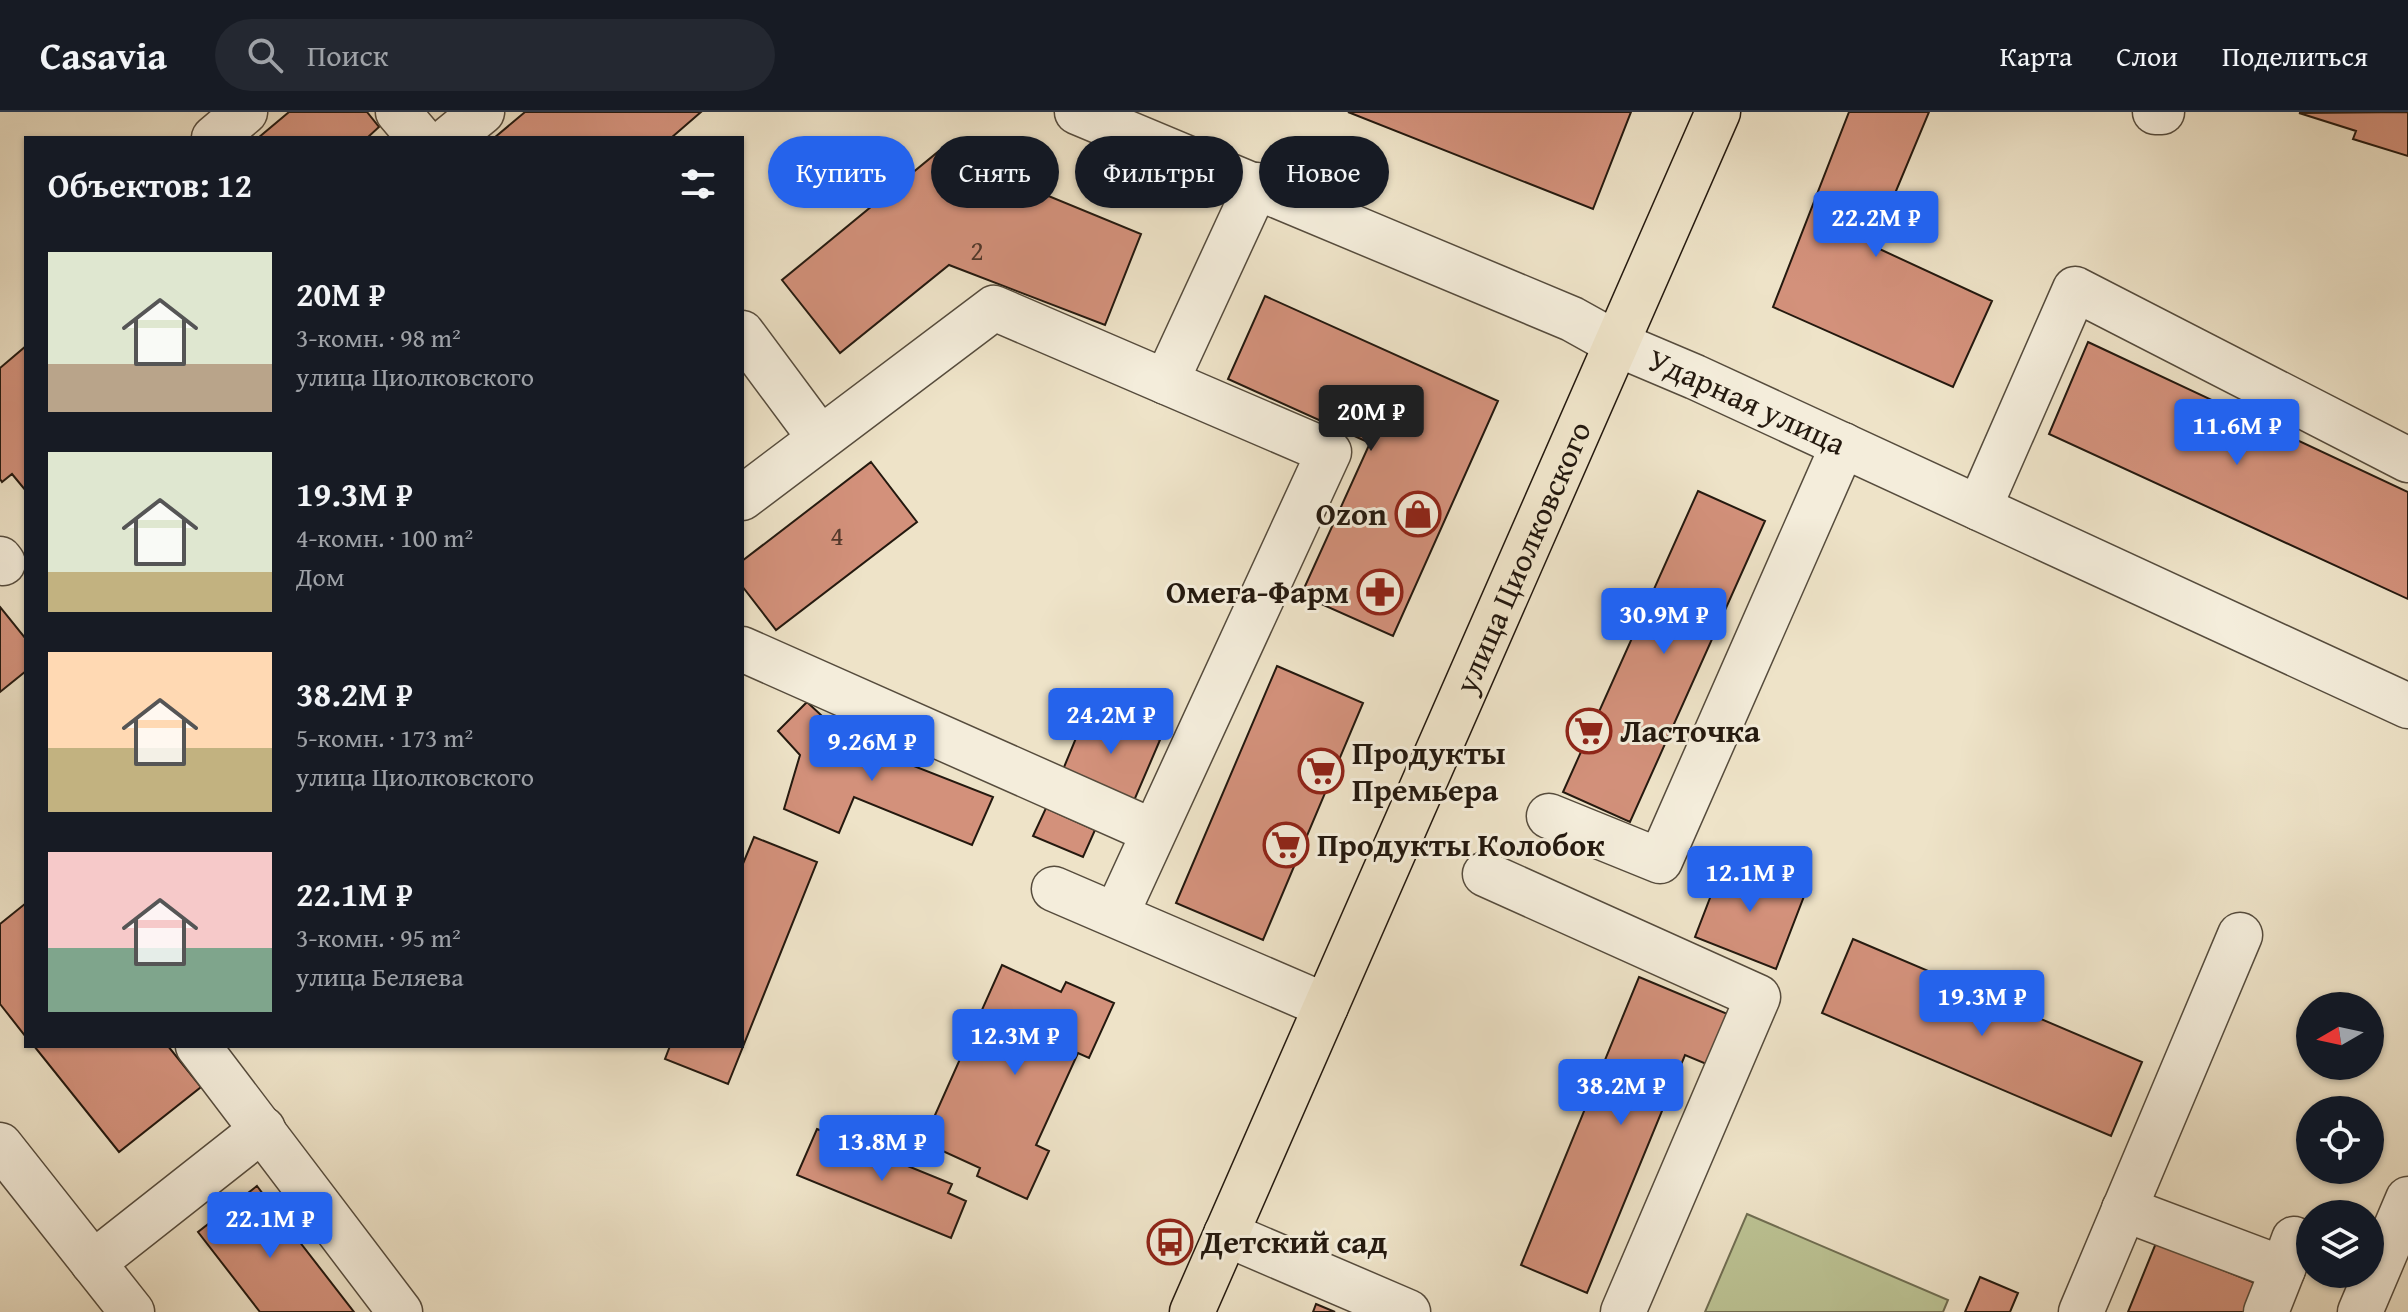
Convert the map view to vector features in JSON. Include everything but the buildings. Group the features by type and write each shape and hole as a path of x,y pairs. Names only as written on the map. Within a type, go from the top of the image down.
{"main road":[{"name":"улица Циолковского","path":"1192,1312 1718,112"}],"street":[{"path":"216,136 245,112"},
{"path":"398,112 418,136"},
{"path":"452,136 482,112"},
{"name":"Ударная улица","path":"1077,112 1572,319 1617,344 2408,706"},
{"path":"2155,112 2161,115 2162,112"},
{"path":"1166,382 1257,185"},
{"path":"1979,508 2075,289 2408,460"},
{"path":"744,496 994,308 1329,452 1152,831 1116,915"},
{"path":"744,336 820,438"},
{"path":"1549,816 1660,861 1843,445"},
{"path":"744,650 1152,831"},
{"path":"1485,874 1758,997 1623,1312"},
{"path":"1054,889 1326,1006"},
{"path":"2081,1312 2240,935"},
{"path":"200,1048 400,1312"},
{"path":"93,1263 263,1129"},
{"path":"0,1145 132,1312"},
{"path":"2384,1248 2408,1199"},
{"path":"2124,1209 2296,1257 2266,1312"},
{"path":"1226,1234 1408,1312"},
{"path":"2360,1312 2368,1288"}],"green space":[{"path":"1747,1214 1948,1300 1943,1312 1705,1312"}],"place":[{"name":"Ozon","path":"1418,514"},
{"name":"Омега-Фарм","path":"1380,592"},
{"name":"Ласточка","path":"1589,731"},
{"name":"Продукты Премьера","path":"1321,771"},
{"name":"Продукты Колобок","path":"1286,845"},
{"name":"Детский сад","path":"1170,1242"}]}
